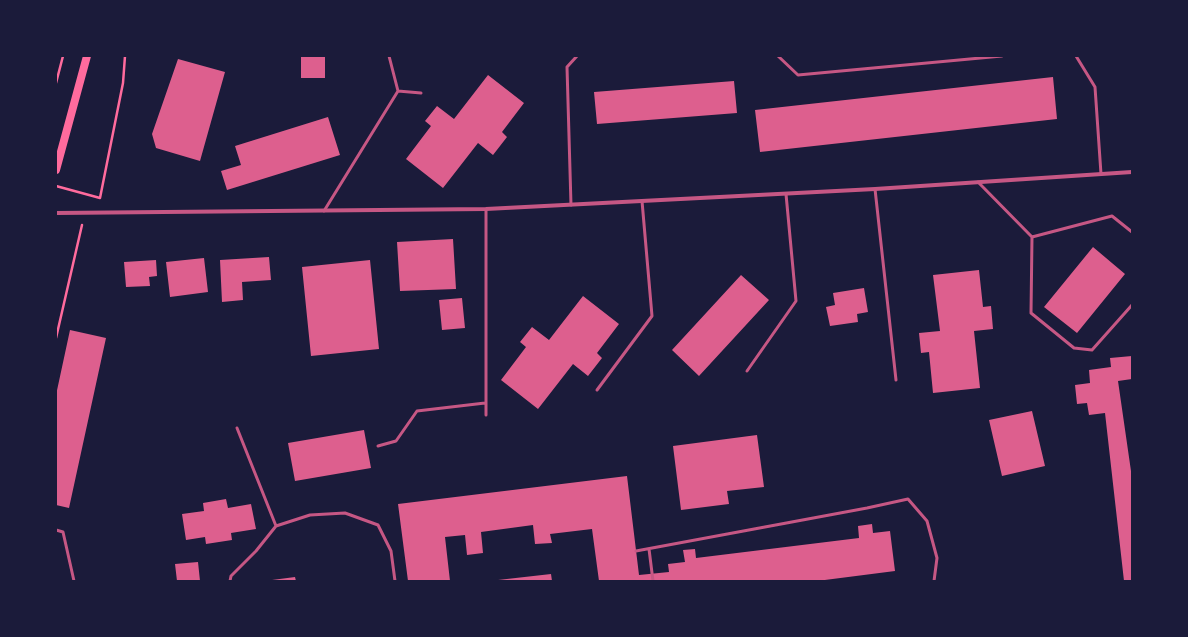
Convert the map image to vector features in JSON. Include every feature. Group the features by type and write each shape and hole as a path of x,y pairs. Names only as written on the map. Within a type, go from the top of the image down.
{"main road":[{"path":"56,170 87,56"}],"street":[{"path":"56,213 486,209 875,189 1132,172"}],"lane":[{"path":"324,211 398,91 389,56"},
{"path":"571,205 567,67 576,56"},
{"path":"778,56 798,75 1002,56"},
{"path":"1076,56 1095,87 1101,174"},
{"path":"398,91 421,93"},
{"path":"978,182 1032,237 1031,313 1074,348 1092,350 1132,305"},
{"path":"875,189 896,380"},
{"path":"747,371 796,301 786,194"},
{"path":"597,390 652,316 642,202"},
{"path":"486,209 486,415"},
{"path":"1032,237 1112,216 1132,232"},
{"path":"378,446 396,441 417,411 485,403"},
{"path":"237,428 276,526"},
{"path":"636,551 908,500 927,521 937,558 934,581"},
{"path":"230,581 231,576 256,551 276,526 310,515 345,513 378,525 391,550 395,581"},
{"path":"56,530 63,532 74,581"},
{"path":"649,549 653,581"}],"path":[{"path":"56,83 63,56"},
{"path":"56,186 100,198 123,83 125,56"},
{"path":"56,338 89,195"}],"building":[{"path":"301,56 325,56 325,78 301,78"},
{"path":"178,59 225,72 200,161 156,148 152,134"},
{"path":"488,75 524,103 502,132 507,137 493,155 478,143 443,188 406,159 431,126 425,121 437,106 454,119"},
{"path":"1053,77 1057,119 760,152 755,110"},
{"path":"734,81 737,113 597,124 594,92"},
{"path":"328,117 340,155 227,190 221,171 241,165 235,146"},
{"path":"453,239 456,289 400,291 397,242"},
{"path":"1093,247 1125,274 1077,333 1044,307"},
{"path":"269,257 271,280 242,282 243,300 222,302 220,260"},
{"path":"204,258 208,292 170,297 166,262"},
{"path":"156,260 157,276 149,277 150,286 126,287 124,262"},
{"path":"370,260 379,349 311,356 302,267"},
{"path":"979,270 983,307 991,306 993,329 974,331 980,388 933,393 929,352 921,353 919,333 940,331 933,275"},
{"path":"741,275 769,300 699,376 672,350"},
{"path":"864,288 868,312 857,314 858,322 830,326 826,307 835,305 833,293"},
{"path":"583,296 619,324 597,353 602,358 588,376 573,364 538,409 501,380 526,347 520,342 532,327 549,340"},
{"path":"462,298 465,328 442,330 439,300"},
{"path":"70,330 106,338 69,508 56,505 56,395"},
{"path":"1132,356 1132,379 1118,381 1132,478 1132,581 1124,581 1105,413 1089,415 1087,403 1077,404 1075,385 1090,383 1089,370 1111,367 1110,358"},
{"path":"1032,411 1045,466 1002,476 989,420"},
{"path":"364,430 371,468 295,481 288,443"},
{"path":"757,435 764,487 727,491 729,504 681,510 673,446"},
{"path":"627,476 639,575 669,572 668,564 685,562 683,550 695,549 696,558 859,538 858,526 872,524 873,533 890,531 895,571 817,581 599,581 592,529 550,534 552,543 535,544 533,525 481,532 483,553 467,555 465,535 445,537 450,581 408,581 398,504"},
{"path":"226,499 228,508 251,504 256,529 231,533 232,540 206,544 205,537 186,540 182,514 204,511 203,503"},
{"path":"198,562 200,581 177,581 175,564"},
{"path":"551,574 552,581 498,581 498,580"},
{"path":"295,577 296,581 272,580"}]}
